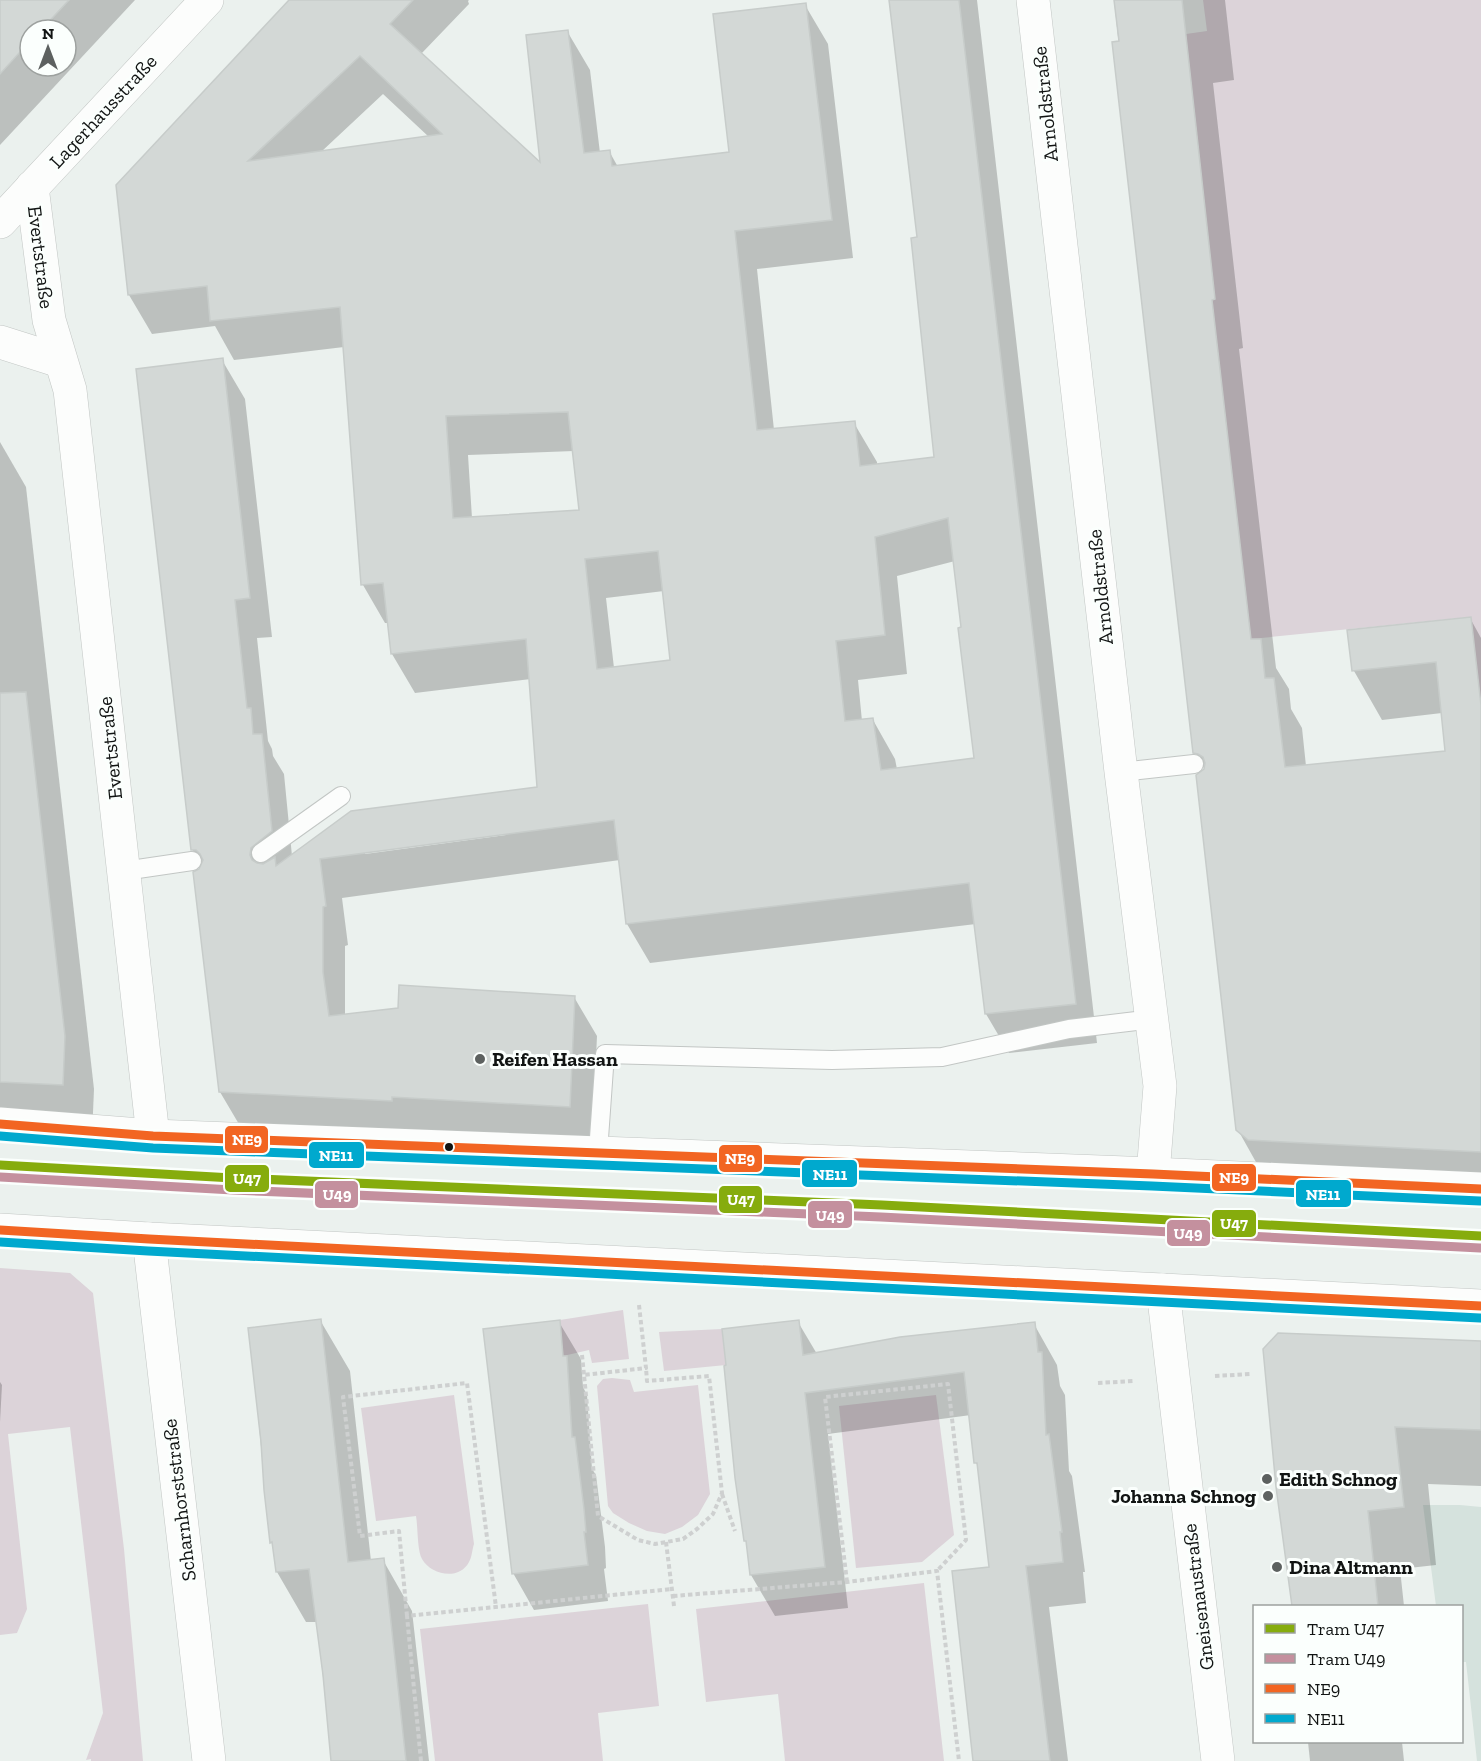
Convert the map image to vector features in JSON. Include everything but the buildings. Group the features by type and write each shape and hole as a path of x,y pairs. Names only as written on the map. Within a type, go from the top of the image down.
{"street":[{"name":"Lagerhausstraße","path":"0,222 207,0"},
{"name":"Arnoldstraße","path":"1033,0 1121,772 1160,1086 1153,1173"},
{"name":"Evertstraße","path":"32,187 49,320 70,390 153,1136"},
{"path":"0,342 60,361"},
{"path":"0,1124 153,1136 1153,1173 1481,1189"},
{"path":"0,1230 1481,1306"},
{"name":"Scharnhorststraße","path":"149,1239 209,1761"},
{"name":"Gneisenaustraße","path":"1163,1290 1218,1761"}],"lane":[{"path":"1121,772 1194,764"},
{"path":"261,853 341,796"},
{"path":"124,871 192,861"},
{"path":"598,1152 605,1054 832,1060 942,1057 1069,1029 1153,1019"}],"path":[{"path":"639,1302 647,1381 708,1376 722,1493 735,1532"},
{"path":"582,1355 598,1516 638,1540 655,1545 683,1539 697,1529 712,1514 722,1493"},
{"path":"584,1375 646,1368"},
{"path":"422,1761 399,1532 360,1536 343,1397 467,1383 496,1607"},
{"path":"673,1596 847,1582 937,1571 966,1540 948,1384 825,1397 847,1582"},
{"path":"666,1542 674,1606"},
{"path":"937,1571 959,1761"},
{"path":"407,1616 672,1589"}],"shaded area":[{"path":"1203,0 1481,0 1481,705 1470,617 1251,639 1212,300 1215,299 1186,34 1207,31"},
{"path":"0,1268 70,1273 93,1293 124,1549 143,1761 86,1760 103,1713 70,1427 8,1434 27,1609 17,1633 0,1635"},
{"path":"623,1310 629,1359 592,1363 589,1350 563,1356 560,1320"},
{"path":"722,1329 726,1365 664,1371 659,1332"},
{"path":"603,1379 630,1380 634,1392 698,1385 710,1494 698,1515 682,1527 665,1534 647,1531 629,1523 613,1513 608,1506 597,1386"},
{"path":"454,1395 474,1544 470,1560 464,1568 459,1572 445,1574 426,1565 420,1555 416,1516 376,1521 361,1408"},
{"path":"936,1395 954,1535 922,1562 856,1568 839,1406"},
{"path":"1423,1505 1481,1507 1481,1761 1477,1761 1466,1662 1463,1662 1463,1605 1436,1605"},
{"path":"924,1583 944,1761 785,1761 778,1694 706,1702 696,1609"},
{"path":"648,1604 659,1706 598,1713 603,1761 435,1761 420,1629"}],"tram line":[{"name":"U47","path":"0,1165 233,1178 882,1205 1481,1236"},
{"name":"U49","path":"0,1177 233,1190 881,1217 1480,1248"}],"transit line":[{"name":"NE9","path":"0,1124 153,1136 1153,1174 1481,1189"},
{"name":"NE11","path":"0,1136 153,1148 1152,1186 1480,1201"},
{"name":"NE9","path":"0,1230 1481,1306"},
{"name":"NE11","path":"0,1242 1480,1318"}],"place":[{"name":"Reifen Hassan","path":"480,1059"},
{"name":"Edith Schnog","path":"1267,1479"},
{"name":"Johanna Schnog","path":"1268,1496"},
{"name":"Dina Altmann","path":"1277,1567"}]}
